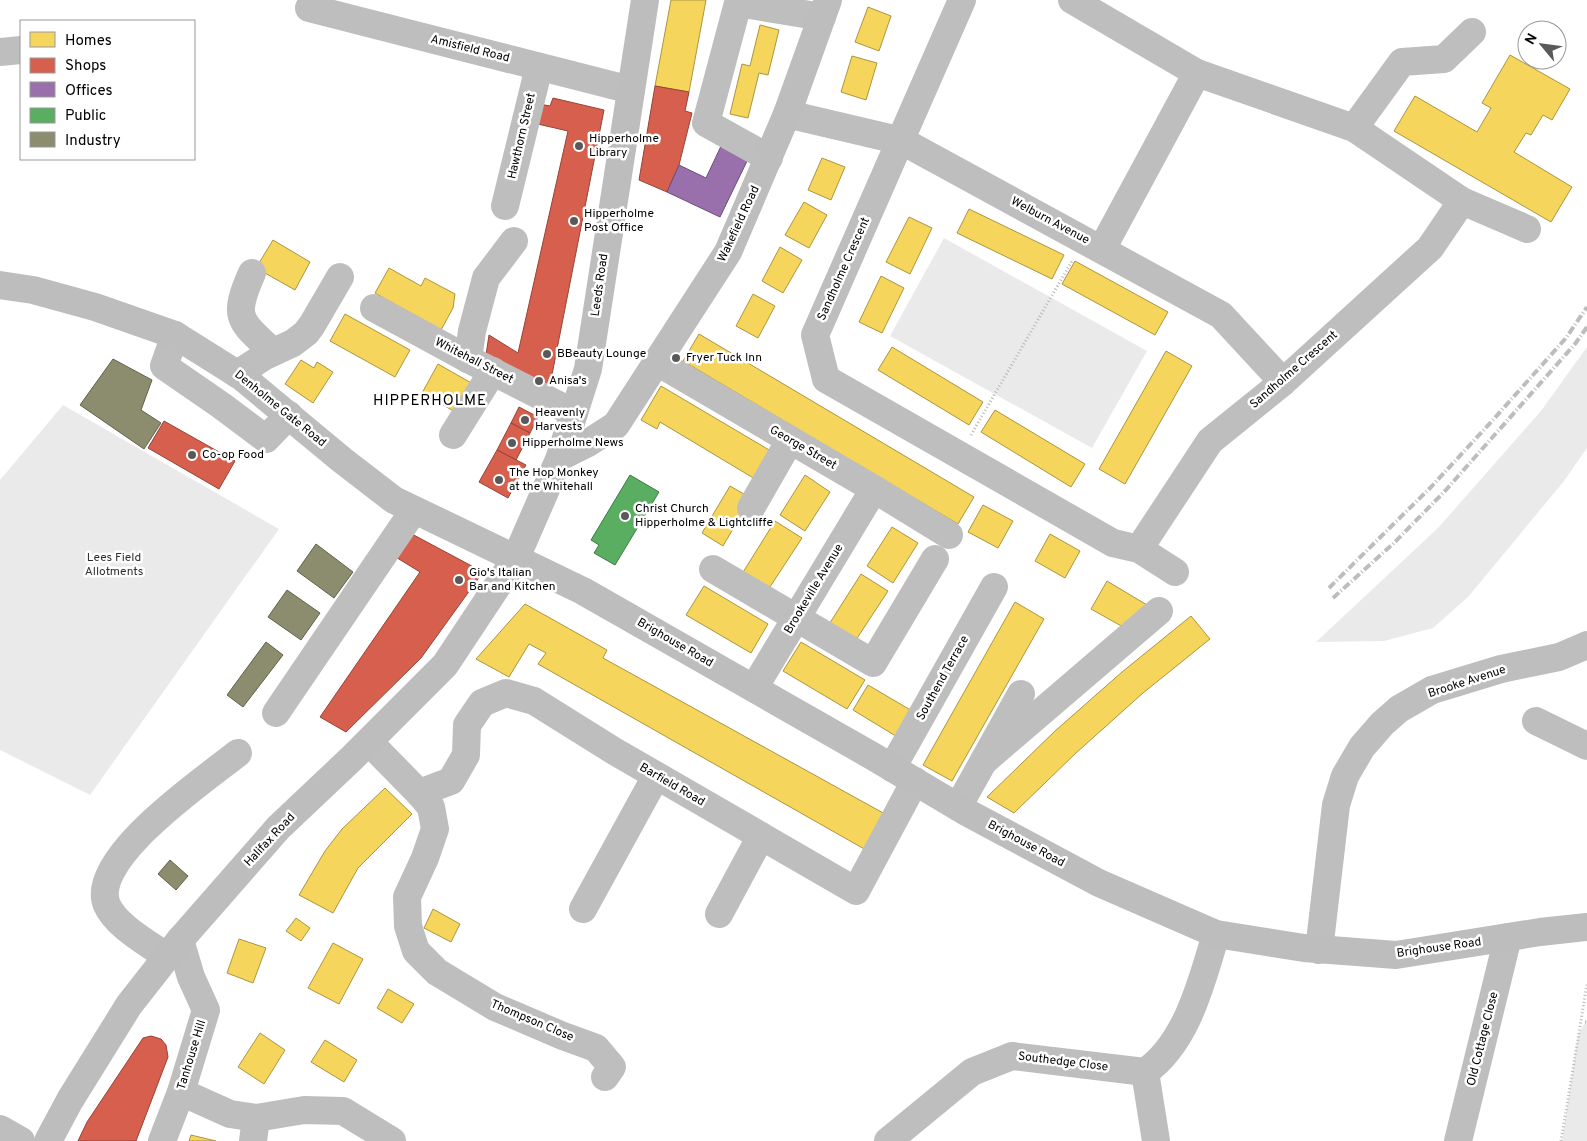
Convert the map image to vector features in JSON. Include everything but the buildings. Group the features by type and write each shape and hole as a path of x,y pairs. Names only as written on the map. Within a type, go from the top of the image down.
{"main road":[{"name":"Leeds Road","path":"516,558 560,457 588,369 645,0"},
{"name":"Wakefield Road","path":"560,457 588,443 616,425 728,252 787,114 825,9"},
{"name":"Denholme Gate Road","path":"0,285 33,290 95,307 175,335 237,374 394,500 516,558"},
{"name":"Brighouse Road","path":"516,558 583,590 904,774 958,807 1099,883 1216,934 1319,950 1396,955 1508,937 1587,928"},
{"name":"Halifax Road","path":"48,1141 70,1100 129,1005 173,948 278,828 369,742 445,665 516,558"}],"street":[{"name":"Sandholme Crescent","path":"962,0 902,141 815,335 826,379 1113,543 1139,549 1175,572"},
{"path":"1072,0 1197,73 1354,128 1462,201 1527,229"},
{"path":"769,158 706,123 738,3 825,9"},
{"name":"Amisfield Road","path":"309,8 631,90"},
{"path":"1354,128 1402,62 1444,59 1472,32"},
{"path":"0,52 20,50"},
{"name":"Hawthorn Street","path":"505,206 539,66"},
{"path":"1093,244 1197,73"},
{"name":"Welburn Avenue","path":"787,114 902,141 1093,244 1221,315 1283,382"},
{"name":"Sandholme Crescent","path":"1139,549 1210,441 1283,382 1430,248 1462,201"},
{"path":"468,359 472,331 486,278 514,241"},
{"path":"252,273 244,291 240,314 256,335 273,352"},
{"path":"237,374 273,352 293,343 306,333 340,277"},
{"name":"Whitehall Street","path":"374,308 574,413"},
{"path":"175,335 164,366 222,406 266,440 289,415"},
{"name":"George Street","path":"657,362 949,535"},
{"path":"453,435 493,372"},
{"path":"751,508 790,440"},
{"name":"Brookeville Avenue","path":"754,688 874,489"},
{"path":"276,713 414,510"},
{"path":"713,569 873,663 934,559"},
{"name":"Southend Terrace","path":"904,774 994,587"},
{"path":"984,761 1159,612"},
{"name":"Brooke Avenue","path":"1319,950 1336,805 1345,776 1362,747 1382,724 1399,709 1432,690 1501,670 1559,657 1587,645"},
{"name":"Barfield Road","path":"419,793 451,781 466,755 467,725 482,703 506,693 534,701 656,776 856,891 904,774"},
{"path":"958,807 1021,694"},
{"path":"1536,721 1587,746"},
{"name":"Thompson Close","path":"369,742 431,807 435,829 425,858 407,897 408,926 416,951 437,972 494,1007 596,1048 612,1067 605,1077"},
{"path":"173,948 115,919 106,903 106,884 125,849 151,822 238,753"},
{"path":"583,909 656,776"},
{"path":"719,914 761,836"},
{"path":"1156,1141 1145,1072 1158,1063 1181,1031 1202,980 1216,934"},
{"name":"Old Cottage Close","path":"1458,1141 1508,937"},
{"name":"Tanhouse Hill","path":"162,1141 181,1092 206,1010 191,977 173,948"},
{"name":"Southedge Close","path":"888,1141 972,1072 1012,1056 1145,1072"},
{"path":"181,1092 230,1114 254,1130 304,1110 343,1110 392,1141"},
{"path":"0,1129 21,1141"}],"path":[{"path":"959,455 1093,244"},
{"path":"1561,1141 1587,984"}],"green space":[{"path":"944,238 1147,351 1092,448 890,336"},
{"path":"1587,347 1587,448 1564,481 1468,597 1433,628 1384,641 1316,642 1438,528 1541,411"},
{"name":"Lees Field Allotments","path":"63,405 279,529 90,795 0,750 0,480"},
{"path":"1587,1019 1587,1141 1562,1141 1578,1035"}],"railway":[{"path":"1329,588 1432,486 1492,421 1566,338 1587,307"},
{"path":"1333,598 1395,542 1445,491 1575,344 1587,327"}],"place":[{"name":"Hipperholme Library","path":"579,146"},
{"name":"Hipperholme Post Office","path":"574,221"},
{"name":"BBeauty Lounge","path":"547,354"},
{"name":"Fryer Tuck Inn","path":"676,358"},
{"name":"Anisa's","path":"539,381"},
{"name":"Heavenly Harvests","path":"525,420"},
{"name":"Hipperholme News","path":"512,443"},
{"name":"Co-op Food","path":"192,455"},
{"name":"The Hop Monkey at the Whitehall","path":"499,480"},
{"name":"Christ Church Hipperholme & Lightcliffe","path":"625,516"},
{"name":"Gio's Italian Bar and Kitchen","path":"459,580"}],"district":[{"name":"HIPPERHOLME","path":"430,401"}]}
